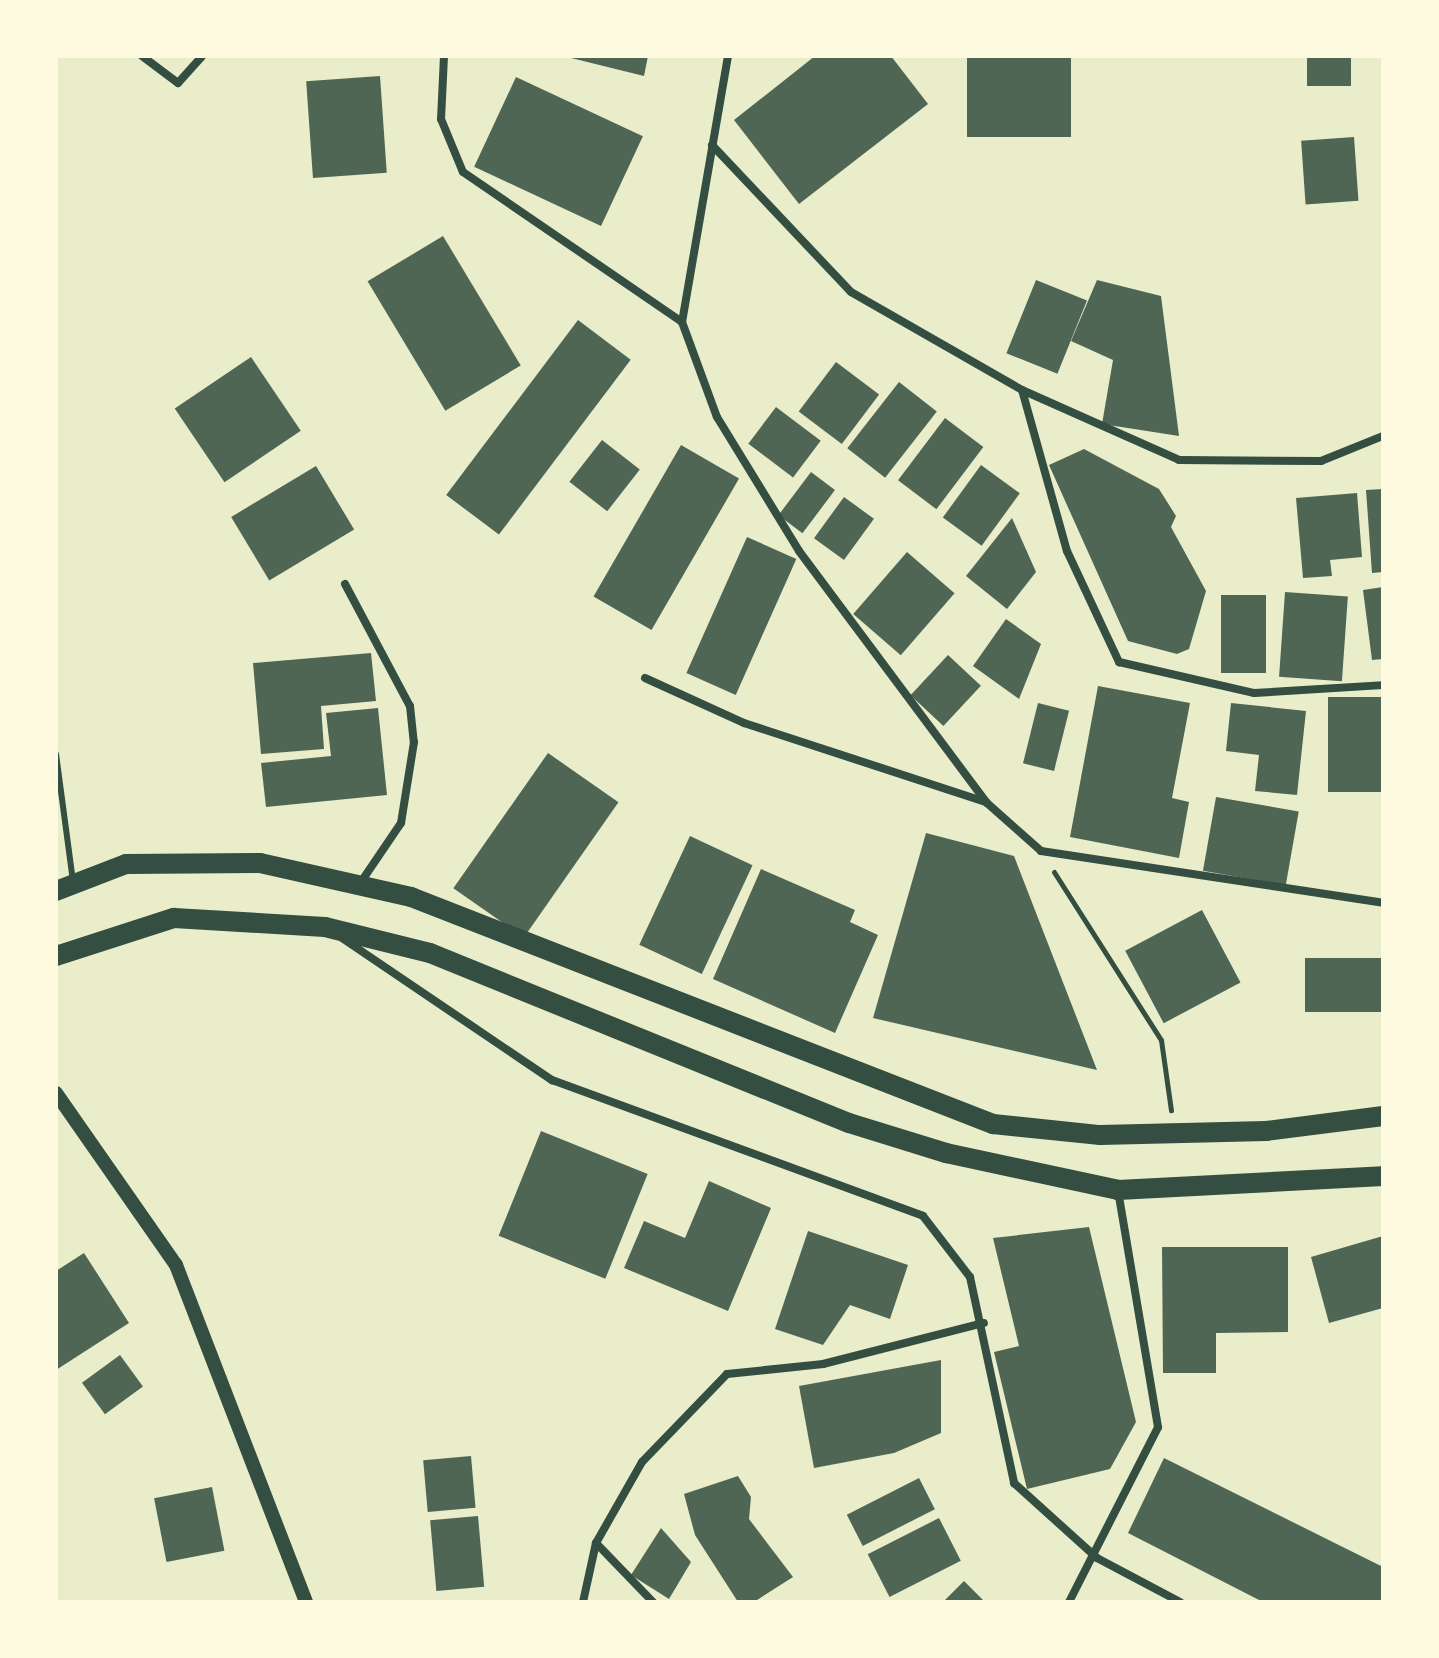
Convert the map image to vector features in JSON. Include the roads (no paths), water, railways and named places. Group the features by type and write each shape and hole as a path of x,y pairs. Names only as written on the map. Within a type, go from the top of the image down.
{"main road":[{"path":"56,906 65,888 126,864 260,863 411,897 993,1124 1174,1133 1331,1128 1383,1116"},
{"path":"56,956 174,918 325,927 430,953 849,1123 946,1153 1118,1190 1383,1176"}],"street":[{"path":"142,56 178,83 202,56"},
{"path":"444,56 441,119 463,172 682,322"},
{"path":"728,56 682,322 717,417 799,551 987,803 1041,851 1383,903"},
{"path":"712,145 851,292 1022,390 1179,460 1321,461 1383,436"},
{"path":"1022,390 1067,551 1119,662 1254,693 1383,685"},
{"path":"345,584 410,706 414,742 401,823 359,885"},
{"path":"645,678 744,723 987,803"},
{"path":"325,927 552,1080 923,1216 970,1277 984,1323 1014,1483 1097,1558 1180,1602"},
{"path":"56,1093 176,1265 306,1602"},
{"path":"1069,1602 1097,1558 1158,1427 1118,1190"},
{"path":"583,1602 596,1543 642,1462 727,1374 823,1364 984,1323"},
{"path":"596,1543 653,1602"}],"lane":[{"path":"56,754 65,888"}]}
